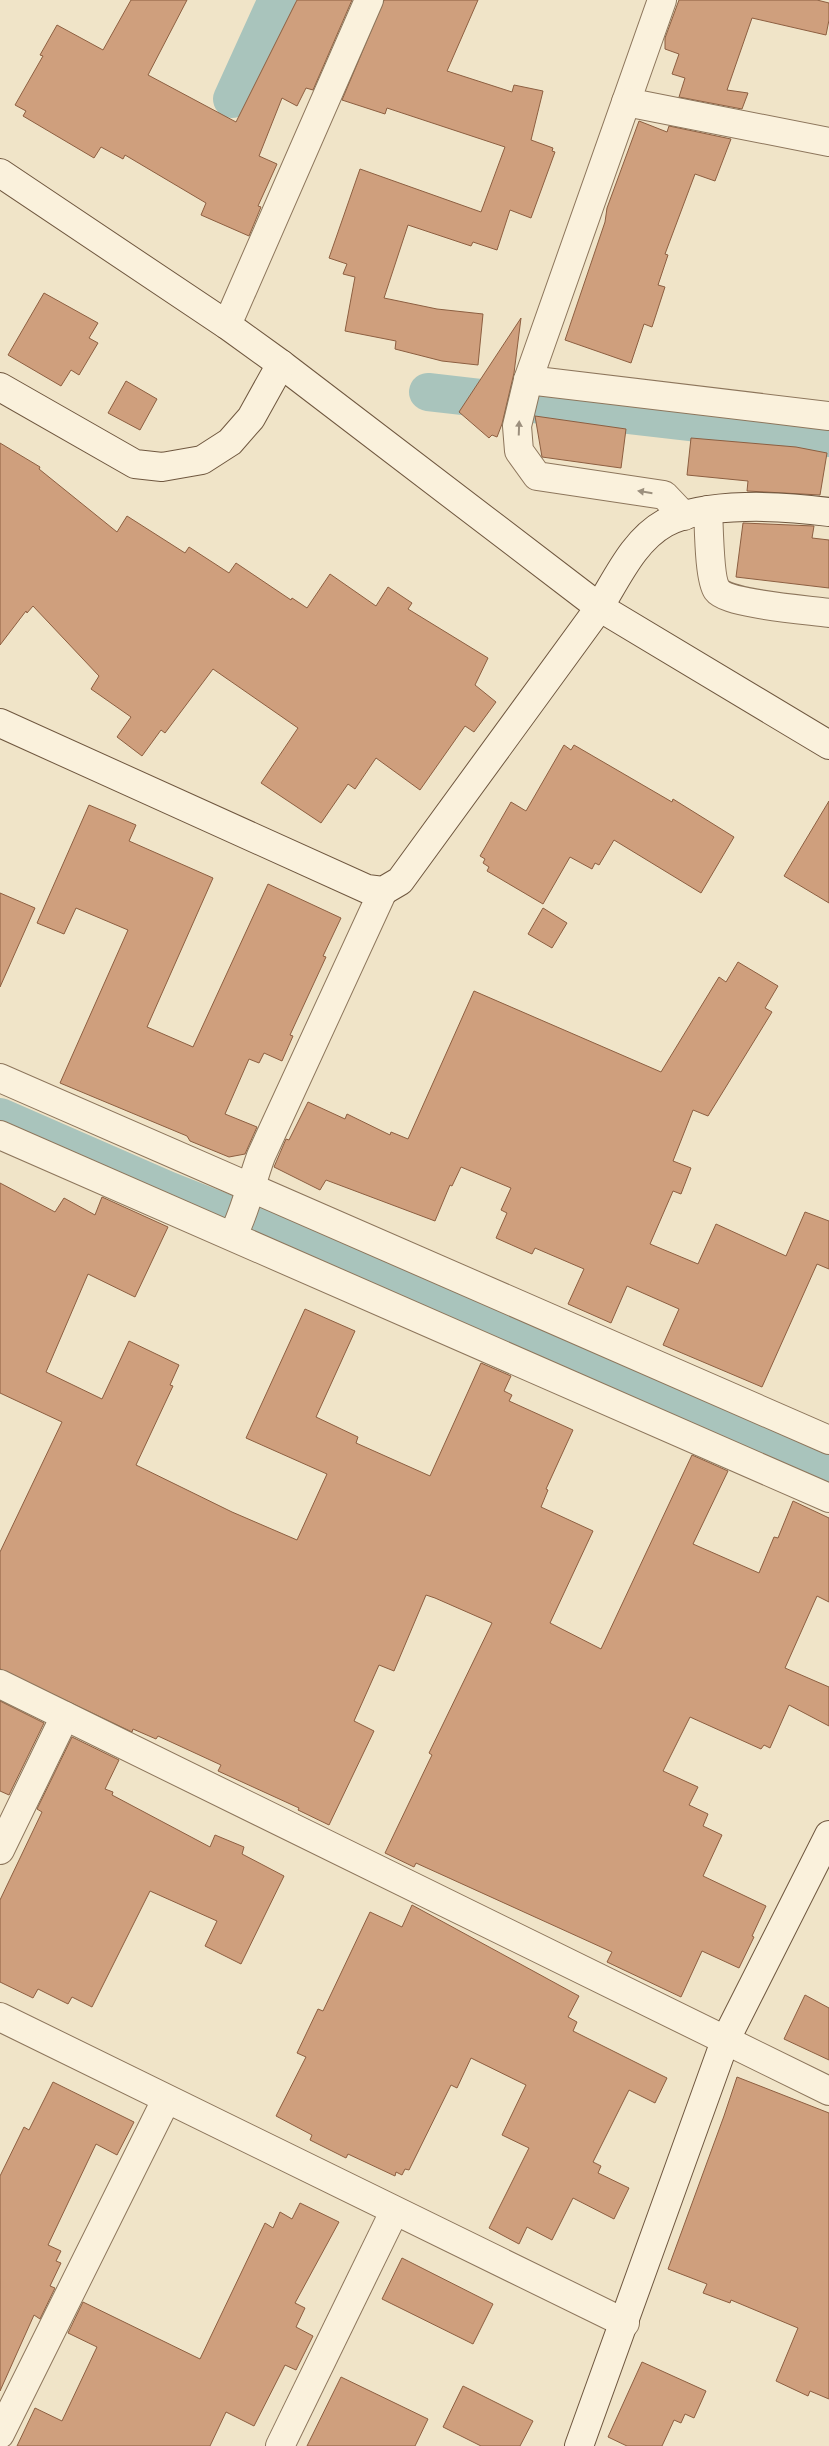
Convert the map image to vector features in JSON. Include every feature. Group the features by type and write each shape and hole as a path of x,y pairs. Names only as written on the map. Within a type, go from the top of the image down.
{"street":[{"path":"227,325 369,0"},
{"path":"662,0 528,380 517,426 519,451 537,476 664,495 696,513 717,590 731,600 829,613"},
{"path":"626,102 829,142"},
{"path":"0,173 227,325 281,364 599,606 829,745"},
{"path":"0,386 135,464 162,467 202,460 230,442 251,418 281,364"},
{"path":"528,380 829,416"},
{"path":"235,1231 261,1156 382,891 400,881 599,606 643,539 665,523 696,513 792,507 829,512"},
{"path":"0,724 367,888 382,891"},
{"path":"0,1078 249,1194 829,1440"},
{"path":"0,1135 235,1231 829,1498"},
{"path":"0,1684 829,2091"},
{"path":"0,1850 65,1716"},
{"path":"579,2446 625,2323 725,2041 829,1835"},
{"path":"0,2017 394,2212 625,2323"},
{"path":"0,2434 166,2100"},
{"path":"280,2446 394,2212"}],"building":[{"path":"131,0 187,0 148,75 236,122 297,0 352,0 313,90 306,88 297,106 282,98 259,156 277,164 258,206 261,207 249,236 201,215 206,203 125,155 123,159 101,147 94,158 23,116 26,111 15,105 43,56 40,55 57,25 103,50"},
{"path":"384,0 478,0 447,71 512,92 514,85 543,91 531,140 553,148 552,151 555,152 531,218 510,210 497,250 473,242 471,246 408,225 384,298 437,309 483,314 478,365 442,361 395,349 396,341 345,331 355,277 343,274 347,264 329,258 360,169 481,212 505,147 387,108 385,114 342,100"},
{"path":"679,0 817,0 829,3 829,20 826,35 752,18 727,90 748,93 742,109 679,97 685,78 672,74 679,54 665,49 665,38"},
{"path":"639,121 667,132 669,126 731,139 715,181 695,174 665,254 668,255 658,285 665,287 652,327 644,324 631,363 565,340 605,222 607,208"},
{"path":"44,293 98,323 89,338 98,343 79,375 71,370 61,386 8,355"},
{"path":"521,318 514,373 502,424 497,437 492,435 489,438 459,412"},
{"path":"126,381 157,399 140,430 108,413"},
{"path":"535,416 626,429 621,468 542,457"},
{"path":"691,438 796,447 827,453 820,495 747,491 748,481 687,475"},
{"path":"0,443 40,467 39,469 117,532 127,516 185,553 189,547 229,573 236,563 291,600 292,598 307,608 330,574 376,606 388,587 412,603 408,609 488,658 475,685 496,702 474,732 465,726 420,790 376,758 355,789 348,784 321,823 261,783 298,728 213,669 165,733 161,730 142,756 117,737 131,717 91,689 99,676 33,606 27,613 26,611 0,645"},
{"path":"743,523 814,526 812,538 829,540 829,588 736,577"},
{"path":"564,745 571,750 574,745 672,802 673,799 734,837 701,893 614,840 599,865 595,863 592,869 570,857 543,904 487,871 489,867 483,863 485,859 480,856 511,802 526,811"},
{"path":"829,801 829,903 784,876"},
{"path":"89,805 136,825 129,841 213,878 147,1027 193,1047 268,884 341,918 323,956 326,957 290,1035 293,1036 282,1061 264,1053 259,1063 249,1059 225,1114 257,1127 245,1154 229,1157 190,1141 187,1136 60,1083 128,930 76,908 64,934 37,923"},
{"path":"0,893 35,908 0,987"},
{"path":"543,908 567,923 552,948 528,934"},
{"path":"738,962 778,986 765,1008 772,1012 708,1116 693,1110 673,1161 691,1168 681,1194 673,1191 650,1244 698,1264 716,1224 786,1256 805,1212 829,1221 829,1269 817,1264 762,1387 663,1345 679,1309 627,1286 611,1323 568,1304 584,1269 535,1248 532,1254 496,1238 507,1213 501,1210 511,1188 461,1167 452,1186 450,1185 435,1221 326,1180 320,1190 274,1167 286,1139 289,1140 308,1102 345,1119 347,1114 390,1135 391,1132 408,1139 474,991 661,1072 719,977 726,982"},
{"path":"0,1183 55,1212 64,1198 95,1215 102,1197 168,1227 135,1297 88,1274 46,1372 102,1399 129,1341 179,1365 170,1385 173,1386 136,1465 232,1512 297,1540 327,1474 246,1438 305,1309 355,1331 316,1417 358,1437 356,1443 430,1476 481,1363 511,1376 504,1391 512,1395 509,1401 573,1430 546,1489 548,1490 541,1507 593,1531 550,1623 601,1649 692,1455 728,1471 693,1544 759,1573 774,1537 778,1538 793,1501 829,1518 829,1602 817,1596 785,1668 829,1687 829,1726 789,1705 770,1748 764,1745 761,1749 690,1717 663,1771 698,1787 689,1805 708,1814 703,1826 722,1835 703,1876 766,1906 739,1968 702,1951 681,1997 607,1962 612,1952 416,1863 414,1867 385,1853 432,1755 429,1753 492,1623 435,1598 426,1595 394,1671 379,1665 354,1721 374,1731 329,1825 298,1810 299,1808 218,1771 221,1765 158,1736 156,1739 133,1729 132,1732 0,1669 0,1552 62,1422 0,1393"},
{"path":"0,1701 44,1723 9,1795 0,1791"},
{"path":"72,1737 119,1760 105,1789 113,1792 112,1795 210,1847 215,1835 244,1847 242,1854 284,1876 241,1964 205,1946 217,1921 150,1891 92,2007 72,1997 68,2004 38,1989 33,1998 0,1982 0,1900 42,1812 37,1809"},
{"path":"412,1905 579,1996 568,2017 577,2022 573,2031 667,2078 655,2103 629,2090 593,2162 601,2166 598,2173 629,2188 614,2219 573,2198 552,2240 527,2227 519,2244 489,2228 529,2148 502,2135 526,2085 471,2058 457,2088 451,2085 409,2170 405,2169 402,2175 396,2172 395,2176 348,2154 346,2158 310,2140 312,2135 276,2116 306,2057 297,2053 318,2009 323,2011 370,1912 402,1927"},
{"path":"805,1995 829,2008 829,2060 784,2039"},
{"path":"737,2077 829,2113 829,2399 810,2391 808,2396 776,2381 798,2328 731,2300 730,2303 703,2293 707,2284 668,2269"},
{"path":"53,2082 134,2122 117,2155 96,2144 48,2245 61,2251 56,2261 61,2263 50,2286 55,2288 40,2319 34,2315 0,2391 0,2176 24,2127 29,2130"},
{"path":"300,2203 339,2222 295,2303 305,2308 296,2327 313,2336 296,2370 285,2365 254,2426 226,2412 210,2446 17,2446 35,2408 62,2421 97,2347 68,2333 83,2302 200,2359 265,2223 273,2228 280,2212 292,2219"},
{"path":"402,2258 493,2304 473,2344 382,2299"},
{"path":"642,2362 706,2391 694,2418 685,2414 681,2423 674,2420 662,2446 627,2446 608,2437"},
{"path":"341,2377 428,2419 415,2446 307,2446"},
{"path":"463,2386 533,2421 520,2446 481,2446 443,2427"}],"waterway":[{"path":"232,99 277,0"},
{"path":"428,392 829,438"},
{"path":"0,1117 167,1190 334,1256 829,1473"}]}
